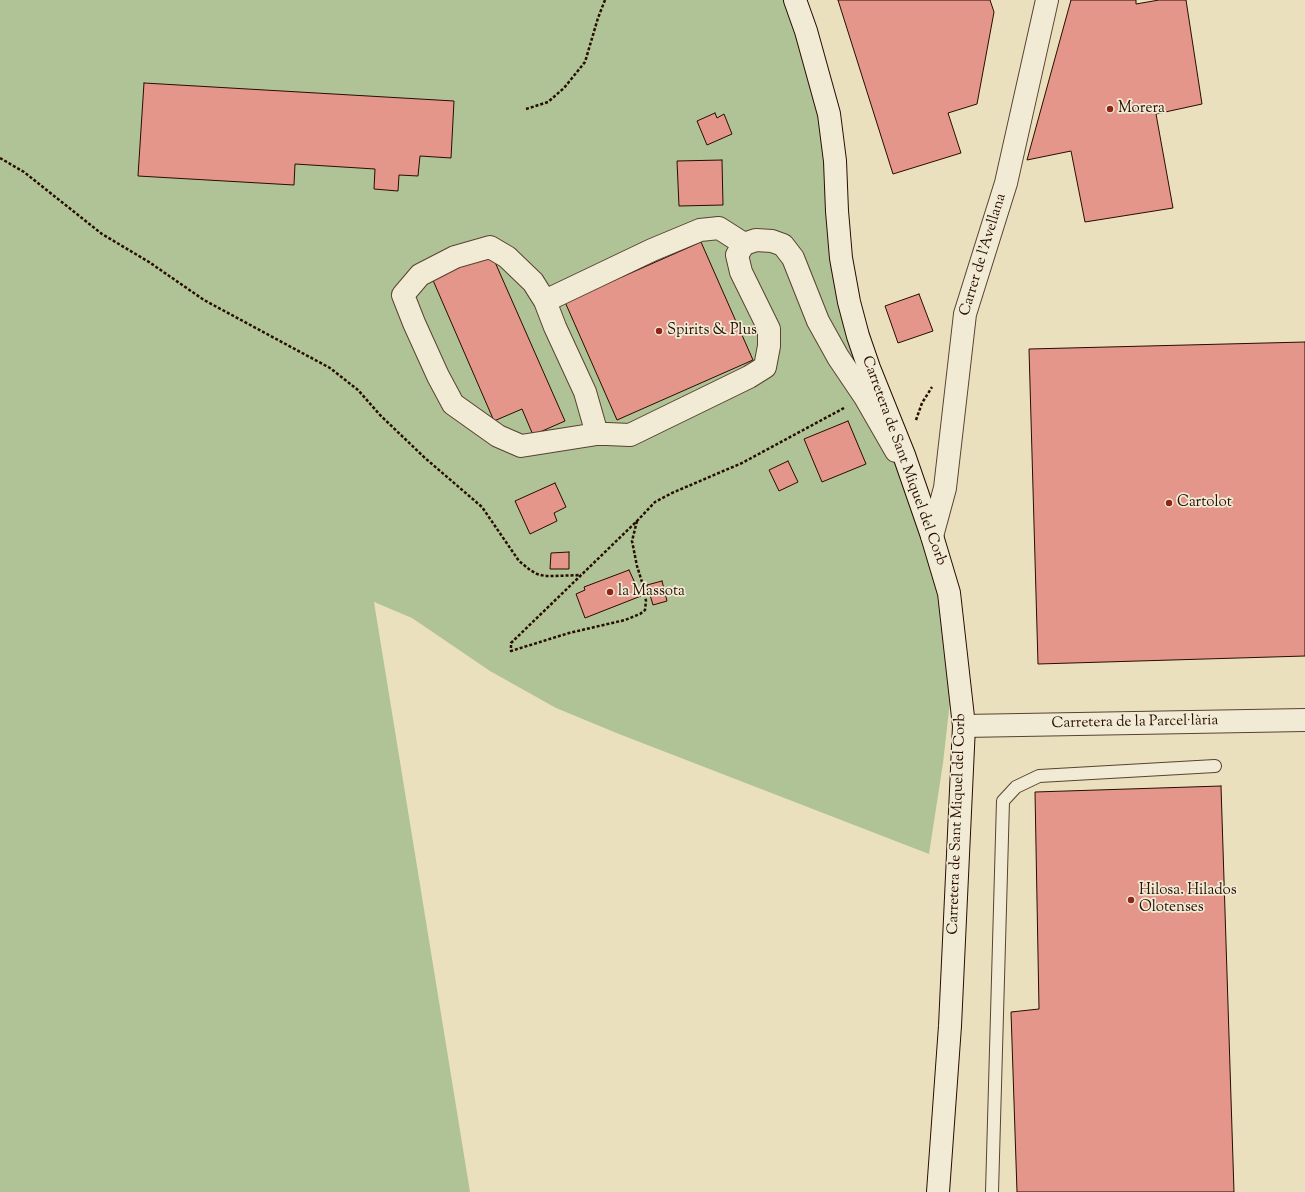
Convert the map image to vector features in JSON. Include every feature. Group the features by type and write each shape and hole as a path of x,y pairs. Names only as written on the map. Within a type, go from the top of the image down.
{"street":[{"name":"Carretera de Sant Miquel del Corb","path":"795,0 806,31 829,114 841,258 849,302 858,336 907,465 932,536 949,593 964,726 950,1026 938,1192"},
{"name":"Carrer de l'Avellana","path":"932,536 945,488 965,314 1006,183 1046,0"},
{"path":"545,301 652,250 700,230 719,228 744,244"},
{"path":"597,434 585,392 555,327 545,301 533,282 507,257 490,247 455,257 420,275 403,295 438,376 453,404 498,436 522,446 597,434 630,435 749,377 765,367 769,346 769,329 741,272 737,255 744,244 756,240 772,241 783,245 793,258 818,321 838,357 865,397 886,435 907,465"},
{"name":"Carretera de la Parcel·lària","path":"964,726 1305,720"}],"lane":[{"path":"992,1192 1003,801 1016,787 1039,776 1215,766"}],"path":[{"path":"526,109 548,102 564,88 585,62 605,0"},
{"path":"0,158 24,172 102,234 149,262 204,300 330,368 358,390 380,415 425,458 482,507 519,561 530,570 545,576 581,575"},
{"path":"907,465 922,403 935,382"},
{"path":"637,521 632,541 636,566 642,582 646,601 645,610 640,614 625,620 569,633 511,651 511,643 655,502 672,493 742,463 865,397"}],"green space":[{"path":"0,0 804,0 854,299 919,471 952,684 943,763 929,854 619,734 556,708 490,671 412,618 374,602 470,1192 0,1192"}],"building":[{"path":"838,0 990,0 994,12 977,104 948,113 961,153 893,174"},
{"name":"Morera","path":"1071,0 1136,0 1136,4 1159,0 1186,0 1202,104 1156,114 1173,208 1085,222 1071,151 1027,160"},
{"path":"144,83 454,101 451,158 420,156 418,176 399,175 398,191 374,189 375,169 295,164 294,185 138,176"},
{"path":"715,113 717,118 724,114 732,134 707,145 697,121"},
{"path":"722,160 723,205 679,206 677,161"},
{"name":"Spirits & Plus","path":"701,242 753,360 617,420 565,302"},
{"path":"491,253 565,421 533,435 522,409 494,421 432,278"},
{"path":"919,294 933,331 898,343 885,306"},
{"name":"Cartolot","path":"1305,342 1305,656 1038,664 1029,349"},
{"path":"848,421 866,464 822,482 804,439"},
{"path":"788,461 798,482 779,491 769,470"},
{"path":"555,483 566,507 554,513 557,521 530,534 515,501"},
{"path":"569,552 569,569 550,569 551,553"},
{"name":"la Massota","path":"629,570 641,596 585,618 576,594 585,590 584,587"},
{"path":"662,581 667,601 653,605 647,585"},
{"name":"Hilosa. Hilados Olotenses","path":"1221,786 1234,1192 1017,1192 1011,1012 1039,1009 1035,792"}],"place":[{"name":"Morera","path":"1110,109"},
{"name":"Spirits & Plus","path":"659,331"},
{"name":"Cartolot","path":"1169,503"},
{"name":"la Massota","path":"610,592"},
{"name":"Hilosa. Hilados Olotenses","path":"1131,900"}]}
